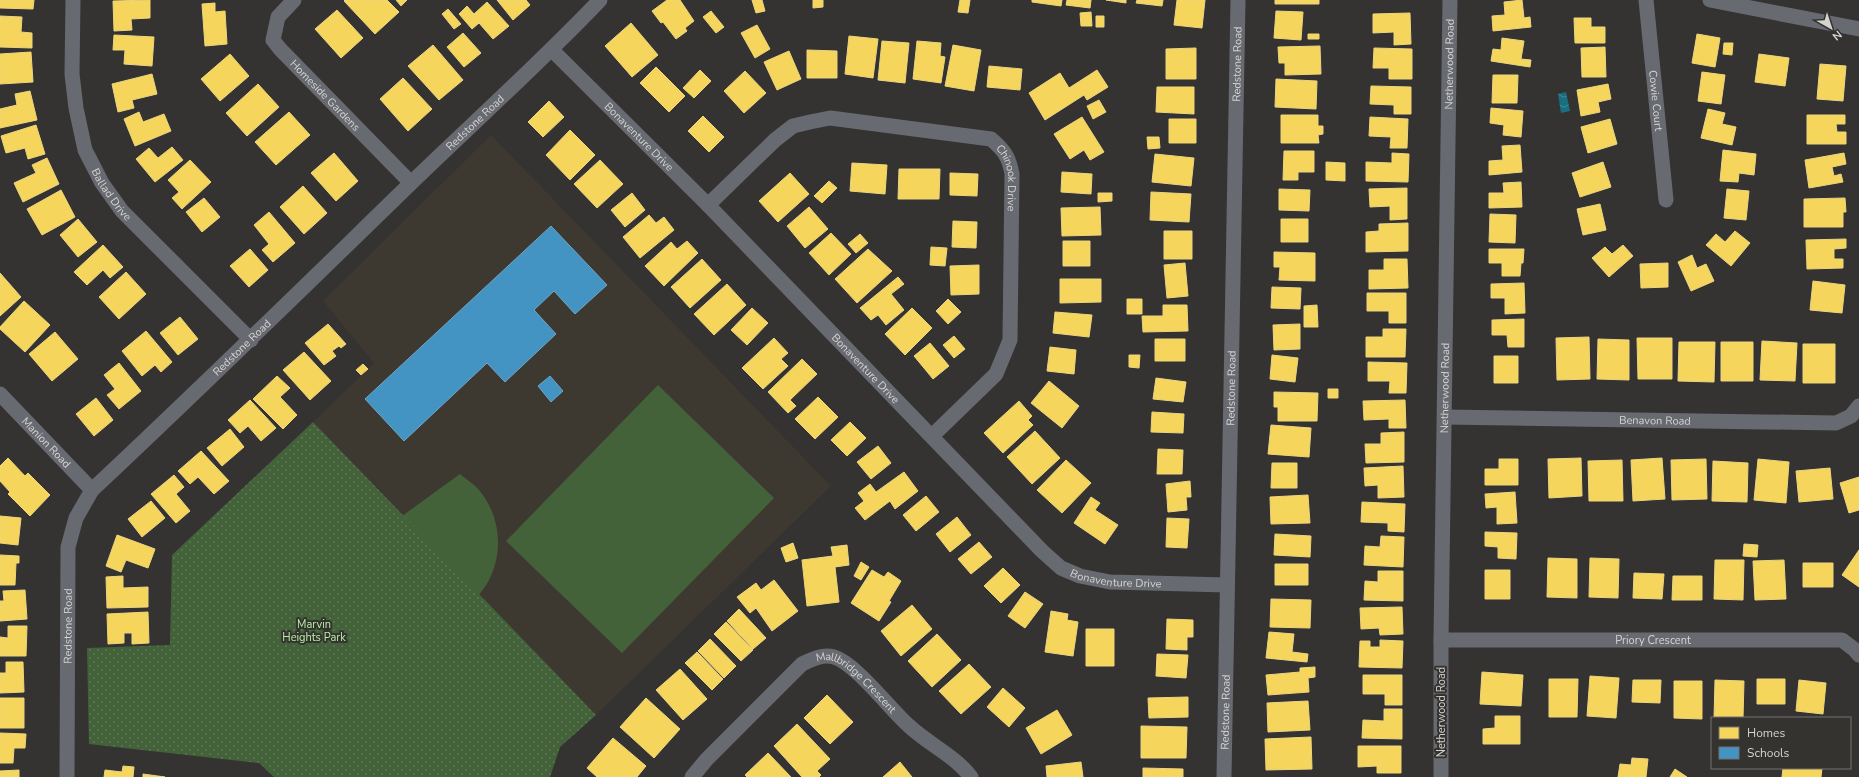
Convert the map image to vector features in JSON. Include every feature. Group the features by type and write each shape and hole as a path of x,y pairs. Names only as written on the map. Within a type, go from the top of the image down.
{"street":[{"name":"Ballad Drive","path":"73,0 72,74 76,108 85,150 99,176 122,211 251,340"},
{"name":"Homeside Gardens","path":"294,0 278,17 273,40 280,49 411,183"},
{"name":"Redstone Road","path":"67,777 68,547 76,518 92,490 251,340 411,183 552,50 600,0"},
{"name":"Redstone Road","path":"1224,777 1238,0"},
{"name":"Netherwood Road","path":"1441,777 1441,640 1450,0"},
{"name":"Cowie Court","path":"1646,0 1666,200"},
{"path":"1710,0 1859,29"},
{"name":"Bonaventure Drive","path":"552,50 708,205 1042,551 1061,568 1080,576 1110,582 1227,585"},
{"name":"Chinook Drive","path":"708,205 775,140 793,126 823,119 830,118 991,139 999,146 1009,159 1012,174 1010,340 996,374 932,436"},
{"name":"Manion Road","path":"0,394 92,490"},
{"name":"Benavon Road","path":"1445,417 1836,423 1851,416 1859,406"},
{"name":"Priory Crescent","path":"1441,640 1842,640 1859,655"},
{"name":"Mallbridge Crescent","path":"692,777 707,759 802,664 818,657 834,657 849,664 909,726 963,766 972,777"}],"shaded area":[{"path":"491,135 831,486 596,715 313,422 374,363 323,301"}],"green space":[{"path":"658,385 774,498 622,653 506,541"},
{"name":"Marvin Heights Park","path":"313,422 596,715 560,747 550,777 274,777 259,763 89,744 87,648 170,645 172,555"},
{"path":"460,474 477,488 486,500 492,511 498,534 497,557 494,569 488,583 475,600 384,529"}],"water":[{"path":"1566,92 1570,111 1561,113 1558,94"}],"building: Homes":[{"path":"0,0 34,0 33,9 0,8"},
{"path":"150,0 150,18 131,19 132,30 114,31 113,1"},
{"path":"387,0 399,12 375,34 344,1"},
{"path":"396,0 407,0 401,6"},
{"path":"497,0 526,0 530,5 513,20"},
{"path":"667,0 680,0 694,21 685,28 687,31 676,39 652,11"},
{"path":"752,0 762,0 765,11 756,13"},
{"path":"813,0 823,0 823,7 813,8"},
{"path":"960,0 970,0 968,13 958,12"},
{"path":"1032,0 1062,0 1061,6 1032,2"},
{"path":"1067,0 1091,0 1090,8 1066,5"},
{"path":"1106,0 1126,0 1126,3"},
{"path":"1137,0 1163,0 1162,6 1136,3"},
{"path":"1177,0 1205,0 1202,28 1174,25"},
{"path":"1275,0 1319,0 1319,4 1275,4"},
{"path":"1522,0 1524,18 1530,17 1531,27 1493,31 1492,16 1505,15 1504,2"},
{"path":"487,2 509,26 493,39 479,23 472,29 459,14 467,6 474,14"},
{"path":"215,3 215,12 225,11 227,44 205,46 202,4"},
{"path":"448,9 461,24 454,29 442,14"},
{"path":"337,10 363,38 341,58 315,29"},
{"path":"711,11 724,27 716,33 703,17"},
{"path":"1276,11 1303,12 1301,40 1274,38"},
{"path":"1091,12 1092,26 1081,26 1080,13"},
{"path":"1410,13 1411,44 1394,45 1394,32 1373,33 1373,14"},
{"path":"0,16 22,17 21,32 32,33 32,48 0,47"},
{"path":"1096,16 1104,16 1104,27 1096,27"},
{"path":"1574,18 1591,18 1591,27 1605,27 1605,43 1575,43"},
{"path":"631,23 658,55 632,77 605,46"},
{"path":"757,25 770,49 755,58 741,33"},
{"path":"463,33 481,53 464,67 447,47"},
{"path":"1308,34 1319,34 1319,39 1308,39"},
{"path":"1697,34 1720,38 1715,67 1692,63"},
{"path":"114,35 154,37 152,66 124,64 125,50 113,50"},
{"path":"849,36 878,39 873,78 845,74"},
{"path":"1502,38 1524,41 1521,59 1531,60 1530,67 1491,61 1493,49 1501,50"},
{"path":"882,41 909,43 905,83 878,80"},
{"path":"917,41 941,43 940,56 945,57 941,83 913,79"},
{"path":"1724,43 1733,43 1732,55 1723,54"},
{"path":"433,45 463,80 439,100 408,66"},
{"path":"953,45 981,50 974,91 945,86"},
{"path":"1320,46 1321,74 1285,75 1285,63 1279,63 1278,47"},
{"path":"1605,47 1606,77 1582,77 1581,48"},
{"path":"1196,48 1196,79 1166,79 1166,49"},
{"path":"1374,48 1412,49 1412,79 1389,79 1389,68 1373,68"},
{"path":"807,50 837,51 837,78 807,78"},
{"path":"789,51 801,79 777,90 764,62"},
{"path":"31,52 33,82 0,84 0,54"},
{"path":"230,54 249,76 220,101 201,79"},
{"path":"1759,54 1789,58 1785,86 1755,82"},
{"path":"1820,64 1846,66 1843,101 1817,99"},
{"path":"989,66 1022,69 1020,90 987,87"},
{"path":"656,67 685,96 669,112 640,83"},
{"path":"700,70 711,81 694,98 683,88"},
{"path":"1097,70 1108,87 1087,100 1084,95 1045,120 1029,93 1060,73 1069,88"},
{"path":"745,71 766,93 744,113 724,91"},
{"path":"1702,72 1725,75 1721,104 1698,101"},
{"path":"152,74 157,94 132,100 134,108 118,112 112,84"},
{"path":"1493,75 1518,75 1517,103 1492,103"},
{"path":"403,78 432,109 408,131 380,99"},
{"path":"1276,79 1317,81 1316,109 1275,107"},
{"path":"258,84 279,107 247,136 226,113"},
{"path":"1608,84 1611,99 1598,102 1600,112 1581,116 1577,90"},
{"path":"1371,86 1411,87 1411,114 1394,114 1394,105 1370,104"},
{"path":"1157,87 1194,87 1194,114 1156,112"},
{"path":"30,91 37,120 0,128 0,109 17,105 15,94"},
{"path":"1099,100 1106,112 1093,119 1087,106"},
{"path":"549,101 564,117 543,137 528,122"},
{"path":"1491,108 1523,111 1521,137 1503,135 1504,125 1490,123"},
{"path":"1708,109 1725,113 1722,124 1736,127 1732,145 1701,138"},
{"path":"139,112 143,122 164,114 171,131 135,146 124,119"},
{"path":"289,112 310,135 276,165 255,142"},
{"path":"1281,115 1318,115 1318,126 1323,126 1323,134 1318,135 1319,143 1281,143"},
{"path":"1807,115 1845,115 1845,124 1836,124 1837,132 1846,132 1846,144 1807,144"},
{"path":"703,116 724,137 709,152 688,131"},
{"path":"1082,117 1104,152 1090,160 1084,150 1070,159 1054,134"},
{"path":"1370,117 1408,119 1407,148 1390,148 1391,137 1369,136"},
{"path":"1169,119 1196,119 1196,143 1169,143"},
{"path":"1610,119 1617,144 1588,153 1581,127"},
{"path":"36,125 45,154 28,159 25,148 6,153 1,136"},
{"path":"570,130 595,155 570,180 546,155"},
{"path":"1147,137 1159,137 1160,148 1148,149"},
{"path":"1520,145 1522,172 1489,175 1489,161 1503,160 1502,146"},
{"path":"172,147 183,160 155,182 136,159 149,148 158,158"},
{"path":"1723,150 1756,154 1754,175 1739,173 1738,182 1720,181"},
{"path":"1284,151 1314,151 1314,172 1298,172 1298,180 1283,180"},
{"path":"334,153 358,181 336,201 311,173"},
{"path":"1392,153 1409,154 1408,182 1366,181 1366,162 1392,163"},
{"path":"1844,153 1846,164 1832,167 1834,176 1841,174 1843,182 1809,188 1805,160"},
{"path":"1155,154 1194,158 1191,186 1152,182"},
{"path":"47,158 59,184 23,202 14,183 36,173 32,165"},
{"path":"190,160 211,182 182,209 172,198 179,192 168,180"},
{"path":"600,160 623,184 597,208 574,184"},
{"path":"1326,162 1345,163 1345,181 1326,180"},
{"path":"1603,162 1611,187 1580,197 1572,173"},
{"path":"852,163 887,165 885,194 850,191"},
{"path":"899,169 940,169 939,199 898,199"},
{"path":"1062,172 1092,174 1091,194 1061,192"},
{"path":"790,173 809,194 778,222 759,201"},
{"path":"950,173 978,174 977,196 950,195"},
{"path":"829,181 837,188 822,203 814,196"},
{"path":"1521,182 1522,207 1489,208 1489,193 1504,193 1503,183"},
{"path":"303,186 327,213 304,234 280,207"},
{"path":"1407,188 1407,219 1390,220 1390,206 1370,207 1369,189"},
{"path":"1279,189 1310,190 1309,211 1279,210"},
{"path":"1727,189 1749,191 1746,220 1724,218"},
{"path":"61,190 75,217 42,235 27,209"},
{"path":"1151,192 1191,194 1189,222 1150,220"},
{"path":"632,193 645,210 625,227 611,210"},
{"path":"1098,193 1112,193 1112,201 1098,202"},
{"path":"204,198 220,217 202,232 186,212"},
{"path":"1845,198 1846,212 1843,212 1843,227 1804,227 1804,199"},
{"path":"1600,204 1606,230 1583,235 1577,209"},
{"path":"809,207 828,229 805,248 787,226"},
{"path":"1100,207 1101,235 1062,236 1061,208"},
{"path":"269,212 295,243 273,262 262,250 269,244 254,225"},
{"path":"1490,214 1516,215 1515,243 1489,242"},
{"path":"649,215 656,223 664,217 674,230 640,258 623,237"},
{"path":"78,219 97,242 78,257 60,235"},
{"path":"1281,219 1308,219 1308,242 1281,242"},
{"path":"953,221 977,222 976,248 952,247"},
{"path":"1408,223 1408,251 1366,252 1366,232 1379,231 1379,224"},
{"path":"1164,231 1192,231 1192,259 1164,259"},
{"path":"1735,231 1750,243 1731,266 1706,245 1716,234 1725,242"},
{"path":"831,233 851,254 829,275 809,253"},
{"path":"860,234 868,243 856,253 848,244"},
{"path":"1846,239 1846,248 1834,249 1834,259 1843,259 1843,268 1807,269 1806,240"},
{"path":"687,241 698,253 664,286 645,266 671,242 677,249"},
{"path":"1063,241 1090,241 1090,266 1063,266"},
{"path":"103,245 123,267 110,278 103,270 87,285 74,272"},
{"path":"1623,245 1633,256 1609,277 1592,258 1605,247 1612,254"},
{"path":"931,247 947,248 945,266 930,265"},
{"path":"250,249 268,270 249,287 230,266"},
{"path":"868,249 892,271 857,303 835,279"},
{"path":"1489,249 1524,249 1520,276 1502,276 1502,263 1489,263"},
{"path":"1274,252 1315,253 1315,281 1279,280 1280,267 1274,267"},
{"path":"1692,255 1697,268 1706,264 1714,281 1691,291 1678,262"},
{"path":"702,259 721,280 690,308 671,287"},
{"path":"1384,259 1407,259 1408,288 1369,289 1369,270 1384,270"},
{"path":"1185,263 1188,296 1167,298 1164,265"},
{"path":"1668,263 1668,287 1641,288 1640,264"},
{"path":"979,265 979,294 951,295 950,266"},
{"path":"126,272 146,294 119,319 99,297"},
{"path":"0,273 21,297 0,316"},
{"path":"898,277 904,284 891,294 904,310 886,325 878,315 871,320 860,308"},
{"path":"1060,279 1101,279 1101,302 1060,303"},
{"path":"1813,281 1845,285 1842,313 1810,310"},
{"path":"1524,283 1525,313 1505,314 1505,298 1491,298 1491,284"},
{"path":"727,284 746,305 714,335 694,314"},
{"path":"1272,287 1301,288 1300,309 1271,308"},
{"path":"1367,293 1406,293 1406,323 1389,323 1389,311 1367,311"},
{"path":"948,299 961,312 948,324 936,311"},
{"path":"1127,299 1142,299 1142,314 1127,314"},
{"path":"24,301 50,325 25,352 0,329 0,327"},
{"path":"1163,305 1187,305 1188,331 1143,332 1142,316 1163,316"},
{"path":"1317,305 1318,327 1304,327 1304,306"},
{"path":"752,308 768,323 747,345 731,330"},
{"path":"912,308 932,328 905,355 885,334"},
{"path":"1055,312 1092,315 1089,337 1053,333"},
{"path":"180,317 198,339 178,355 160,333"},
{"path":"1524,319 1524,347 1508,347 1507,335 1492,335 1492,320"},
{"path":"328,324 346,344 341,348 339,346 332,351 336,356 324,365 305,343"},
{"path":"1300,324 1300,349 1274,350 1273,325"},
{"path":"1383,329 1406,329 1405,357 1366,357 1366,337 1383,337"},
{"path":"146,331 172,362 161,372 155,365 142,376 122,351"},
{"path":"55,332 78,359 52,381 29,354"},
{"path":"954,336 965,349 954,358 943,345"},
{"path":"1589,337 1590,379 1557,380 1556,338"},
{"path":"774,338 788,353 781,359 788,366 763,389 742,368"},
{"path":"1637,338 1672,338 1672,379 1638,379"},
{"path":"1155,339 1185,339 1185,361 1155,361"},
{"path":"1598,339 1629,340 1629,380 1597,379"},
{"path":"1762,341 1797,343 1795,381 1760,380"},
{"path":"1679,342 1715,342 1714,382 1678,381"},
{"path":"1721,342 1753,342 1753,381 1721,381"},
{"path":"930,343 949,366 933,379 914,356"},
{"path":"1803,344 1835,344 1835,383 1803,383"},
{"path":"1050,347 1076,350 1074,374 1047,371"},
{"path":"304,352 331,381 310,400 283,370"},
{"path":"1129,355 1140,355 1139,368 1129,367"},
{"path":"1272,355 1298,358 1295,382 1270,379"},
{"path":"1494,356 1518,356 1518,383 1494,383"},
{"path":"802,359 817,374 790,400 796,406 788,413 768,392"},
{"path":"1368,362 1407,363 1406,393 1389,393 1390,381 1368,381"},
{"path":"119,363 141,391 119,409 107,395 115,389 104,375"},
{"path":"363,364 368,369 361,375 356,370"},
{"path":"277,376 290,388 280,397 297,415 283,429 253,399"},
{"path":"1156,378 1186,382 1183,402 1153,399"},
{"path":"1049,381 1079,406 1062,428 1031,403"},
{"path":"1328,389 1338,389 1338,398 1328,398"},
{"path":"1274,392 1318,393 1317,421 1278,421 1278,407 1274,407"},
{"path":"818,397 838,417 815,439 795,419"},
{"path":"96,398 113,420 94,436 76,414"},
{"path":"250,400 276,428 261,441 248,426 240,433 228,420"},
{"path":"1405,400 1406,428 1389,428 1389,419 1364,420 1363,401"},
{"path":"1019,401 1032,416 1028,420 1033,425 1003,453 984,433"},
{"path":"1152,412 1184,414 1183,433 1151,432"},
{"path":"850,422 866,438 847,456 831,440"},
{"path":"1271,425 1311,428 1309,457 1268,454"},
{"path":"230,429 244,447 222,466 207,448"},
{"path":"1035,431 1060,458 1032,484 1007,457"},
{"path":"1404,432 1404,462 1366,463 1365,444 1381,444 1381,433"},
{"path":"878,446 891,463 871,479 857,462"},
{"path":"1158,449 1183,450 1182,474 1157,474"},
{"path":"201,451 229,481 214,494 198,477 190,484 178,471"},
{"path":"8,458 25,476 28,473 50,495 30,516 8,494 10,492 0,481 0,466"},
{"path":"1581,458 1582,496 1549,498 1548,459"},
{"path":"1662,458 1665,499 1633,501 1631,460"},
{"path":"1499,459 1518,459 1518,485 1485,485 1485,469 1499,469"},
{"path":"1706,459 1707,499 1672,500 1671,460"},
{"path":"1758,459 1789,462 1786,503 1754,500"},
{"path":"1066,460 1091,483 1062,513 1037,490"},
{"path":"1622,460 1623,501 1589,501 1588,461"},
{"path":"1713,461 1748,463 1747,502 1712,501"},
{"path":"1272,463 1297,463 1297,488 1271,488"},
{"path":"1403,466 1404,497 1378,498 1378,485 1365,486 1364,468"},
{"path":"1830,468 1833,499 1799,502 1796,471"},
{"path":"904,472 918,491 895,509 890,501 865,520 855,508 864,501 858,493 870,484 876,492"},
{"path":"174,475 184,487 176,494 190,511 176,523 151,494"},
{"path":"1859,477 1859,510 1849,513 1840,483"},
{"path":"1190,481 1191,497 1186,497 1187,510 1168,512 1166,484"},
{"path":"1515,492 1517,523 1497,524 1497,507 1486,508 1485,494"},
{"path":"1308,495 1310,523 1271,524 1270,497"},
{"path":"926,496 939,512 916,531 903,515"},
{"path":"1091,497 1100,503 1095,510 1118,525 1105,544 1074,523"},
{"path":"151,501 165,518 142,537 128,519"},
{"path":"1362,502 1405,504 1404,532 1388,531 1388,523 1361,522"},
{"path":"0,516 21,518 18,545 0,543"},
{"path":"957,517 971,535 950,552 936,534"},
{"path":"1167,518 1189,519 1187,548 1166,547"},
{"path":"1485,532 1517,533 1516,559 1498,558 1498,547 1485,546"},
{"path":"1275,534 1311,536 1310,557 1274,555"},
{"path":"117,535 155,549 148,568 126,560 121,572 106,566"},
{"path":"1381,536 1404,537 1403,567 1364,565 1365,546 1380,547"},
{"path":"979,542 992,557 971,574 958,559"},
{"path":"793,543 798,558 786,562 781,548"},
{"path":"1744,544 1758,545 1757,557 1743,556"},
{"path":"847,545 849,565 835,567 839,602 807,606 802,560 833,556 831,547"},
{"path":"1859,550 1859,587 1842,575"},
{"path":"0,555 19,556 19,563 16,563 15,585 0,585"},
{"path":"1548,558 1577,559 1577,598 1547,597"},
{"path":"1590,558 1619,559 1618,598 1589,597"},
{"path":"1715,560 1744,560 1743,600 1714,599"},
{"path":"1784,560 1786,599 1755,600 1753,561"},
{"path":"861,562 869,567 861,580 854,576"},
{"path":"1803,563 1833,563 1833,587 1803,587"},
{"path":"1275,564 1308,564 1308,585 1275,585"},
{"path":"1003,568 1020,585 1001,603 984,586"},
{"path":"872,570 884,577 888,572 901,581 889,601 891,602 879,621 851,603"},
{"path":"1485,570 1510,570 1510,599 1485,599"},
{"path":"1378,571 1403,571 1403,601 1364,600 1365,581 1378,582"},
{"path":"1634,573 1664,574 1662,599 1633,598"},
{"path":"123,576 123,588 148,587 148,607 107,608 106,577"},
{"path":"1673,576 1702,576 1702,600 1672,600"},
{"path":"774,580 798,611 772,631 756,608 750,613 737,597 756,583 761,590"},
{"path":"25,590 27,619 0,621 0,601 4,601 3,591"},
{"path":"1025,592 1043,604 1025,628 1008,616"},
{"path":"1271,599 1311,600 1310,628 1270,627"},
{"path":"912,605 932,629 901,656 881,631"},
{"path":"1402,607 1403,634 1380,635 1379,628 1361,629 1360,608"},
{"path":"739,609 766,638 753,649 727,621"},
{"path":"1051,611 1068,614 1067,620 1078,622 1073,656 1045,652"},
{"path":"148,612 149,643 132,644 132,633 124,633 124,643 108,644 107,614"},
{"path":"1167,619 1193,620 1193,637 1187,637 1187,650 1166,649"},
{"path":"726,622 753,650 741,661 714,634"},
{"path":"8,626 27,626 26,656 0,656 0,637 8,638"},
{"path":"1086,629 1114,629 1114,666 1086,666"},
{"path":"1269,632 1294,634 1292,652 1308,654 1307,662 1266,658"},
{"path":"937,634 961,660 932,687 908,661"},
{"path":"710,639 736,666 724,678 698,651"},
{"path":"1380,640 1403,641 1402,668 1359,667 1360,641 1370,641 1370,647 1380,647"},
{"path":"697,652 723,679 712,690 685,663"},
{"path":"1157,654 1188,655 1186,678 1156,676"},
{"path":"6,662 23,662 24,692 0,693 0,673 6,673"},
{"path":"969,664 991,687 961,714 939,691"},
{"path":"1315,667 1315,677 1308,678 1309,692 1268,695 1266,675 1300,672 1300,668"},
{"path":"680,669 707,699 683,720 656,690"},
{"path":"1482,672 1523,675 1521,706 1480,704"},
{"path":"1363,675 1402,675 1402,705 1385,705 1385,694 1363,694"},
{"path":"1590,676 1619,678 1616,718 1587,716"},
{"path":"1549,679 1578,679 1577,717 1549,717"},
{"path":"1757,679 1785,679 1785,704 1757,704"},
{"path":"1633,680 1661,680 1660,703 1632,702"},
{"path":"1715,680 1744,681 1743,717 1714,717"},
{"path":"1799,680 1826,683 1823,714 1796,711"},
{"path":"1674,681 1702,681 1702,719 1674,718"},
{"path":"1003,688 1025,708 1009,727 987,707"},
{"path":"827,695 853,722 830,744 804,718"},
{"path":"1188,697 1188,717 1149,718 1148,698"},
{"path":"0,698 24,698 24,728 0,728"},
{"path":"646,698 680,729 654,758 620,727"},
{"path":"1308,701 1310,730 1268,732 1267,703"},
{"path":"1384,709 1402,709 1402,739 1362,738 1363,720 1384,721"},
{"path":"1057,710 1072,735 1041,754 1026,728"},
{"path":"1495,716 1520,716 1520,744 1483,744 1483,729 1495,728"},
{"path":"797,724 830,759 817,771 821,775 819,777 802,777 774,746"},
{"path":"1141,726 1187,727 1186,758 1141,758"},
{"path":"0,733 26,734 25,748 14,748 13,763 0,763"},
{"path":"1311,737 1312,769 1266,770 1265,739"},
{"path":"613,738 646,766 637,777 597,777 587,768"},
{"path":"1358,746 1401,746 1401,773 1377,773 1377,766 1358,767"},
{"path":"768,753 791,777 747,777 745,775"},
{"path":"1632,758 1648,759 1646,777 1618,777 1620,764 1631,765"},
{"path":"900,762 912,777 883,777"},
{"path":"1081,762 1083,777 1047,777 1046,766"},
{"path":"123,766 134,767 133,777 104,777 105,770 122,772"},
{"path":"1143,768 1183,769 1183,777 1143,777"},
{"path":"1675,769 1687,777 1670,777"},
{"path":"1783,769 1822,769 1821,777 1782,777"},
{"path":"19,770 19,777 0,777 0,771"},
{"path":"143,774 165,777 143,777"}],"building: Schools":[{"path":"551,226 607,285 575,314 554,291 534,310 556,334 505,382 487,363 404,441 365,399"},
{"path":"550,376 563,391 551,402 538,386"}]}
